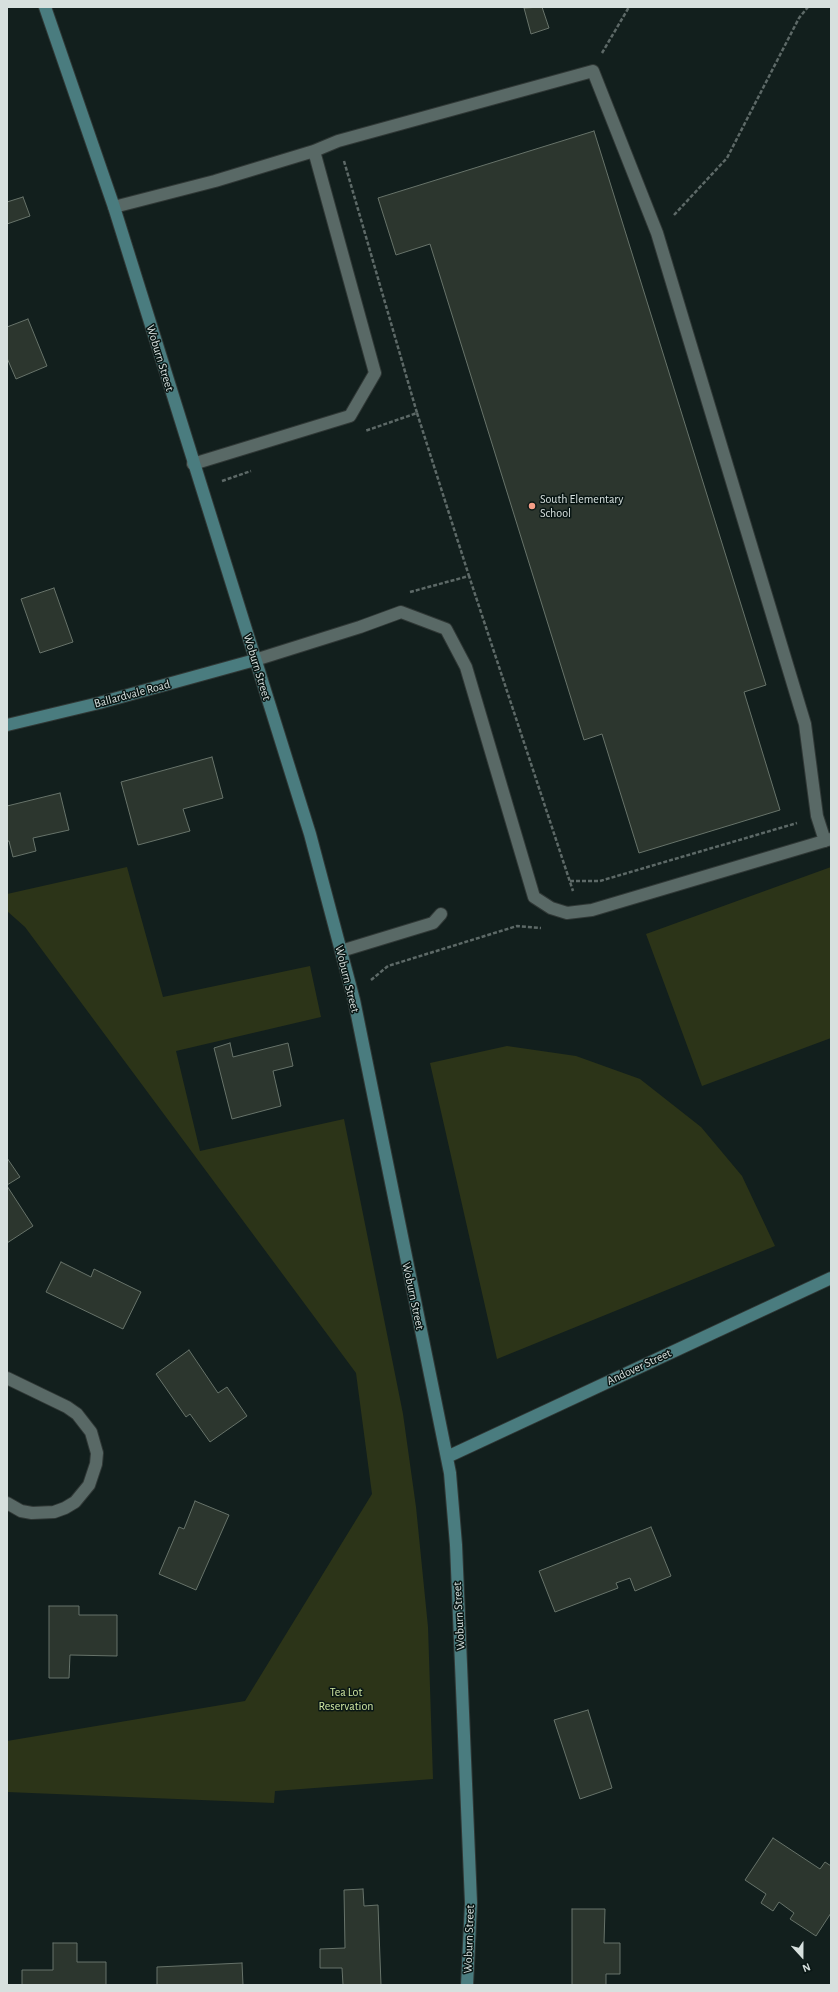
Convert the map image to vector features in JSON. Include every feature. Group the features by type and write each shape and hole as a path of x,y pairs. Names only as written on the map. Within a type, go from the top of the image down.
{"street":[{"name":"Woburn Street","path":"46,7 114,207 193,464 310,834 354,1000 450,1473 456,1544 471,1903 468,1985"},
{"path":"114,207 216,181 314,151 338,141 593,71 657,233 805,724 817,816 828,840 592,910 567,913 551,908 534,897 466,667 446,629 401,612 360,627 255,660"},
{"path":"193,464 350,416 375,373 314,151"},
{"name":"Ballardvale Road","path":"7,725 99,703 255,660"},
{"path":"341,951 432,923 441,914"},
{"name":"Andover Street","path":"447,1457 831,1278"},
{"path":"7,1378 67,1407 77,1414 91,1432 97,1453 96,1464 89,1485 79,1498 65,1508 54,1512 32,1513 21,1511 7,1503"}],"path":[{"path":"593,71 630,7"},
{"path":"657,233 727,158 799,18 808,7"},
{"path":"417,413 469,576"},
{"path":"570,881 600,881 787,827 817,816"},
{"path":"354,1000 368,984 388,966 517,926 548,928"}],"green space":[{"name":"Tea Lot Reservation","path":"127,867 163,997 310,966 321,1017 176,1051 200,1151 344,1119 403,1414 416,1507 428,1627 433,1779 275,1791 274,1803 7,1792 7,1741 245,1701 372,1494 356,1373 25,927 7,911 7,894"},
{"path":"831,867 831,1038 702,1086 646,934"},
{"path":"507,1046 576,1056 640,1079 701,1127 742,1176 775,1246 497,1359 430,1063"}],"building":[{"path":"542,7 549,28 531,34 524,8"},
{"path":"594,131 766,685 744,692 780,810 639,853 602,734 584,740 430,244 396,255 378,198"},
{"path":"23,197 30,216 7,224 7,202"},
{"path":"28,319 47,366 16,379 7,358 7,327"},
{"path":"54,588 73,642 40,653 21,599"},
{"path":"212,757 223,798 183,809 190,831 138,845 121,782"},
{"path":"60,793 69,830 33,838 36,851 13,857 9,841 7,841 7,806"},
{"path":"230,1043 233,1057 288,1043 293,1066 273,1071 281,1106 232,1119 214,1048"},
{"path":"7,1158 20,1177 7,1185"},
{"path":"7,1186 33,1226 7,1243"},
{"path":"61,1262 91,1277 94,1269 141,1292 123,1329 46,1292"},
{"path":"189,1350 218,1393 227,1387 247,1416 210,1442 190,1414 186,1417 156,1374"},
{"path":"195,1501 229,1515 196,1590 159,1574 179,1527 184,1529"},
{"path":"651,1527 671,1576 635,1591 630,1578 616,1583 618,1588 555,1612 539,1571"},
{"path":"49,1606 79,1606 79,1615 117,1615 117,1656 70,1655 69,1678 49,1678"},
{"path":"588,1710 612,1788 580,1799 554,1720"},
{"path":"773,1838 820,1869 825,1862 831,1866 831,1913 816,1936 790,1919 794,1913 779,1902 773,1911 761,1903 766,1894 745,1880"},
{"path":"363,1889 364,1906 378,1905 381,1985 343,1985 342,1968 320,1968 320,1949 345,1948 344,1890"},
{"path":"572,1909 605,1909 604,1943 620,1943 620,1974 606,1974 606,1985 572,1985"},
{"path":"53,1943 77,1943 77,1962 106,1962 106,1985 22,1985 22,1970 53,1970"},
{"path":"242,1963 243,1985 157,1985 157,1967"}],"place":[{"name":"South Elementary School","path":"532,506"}]}
